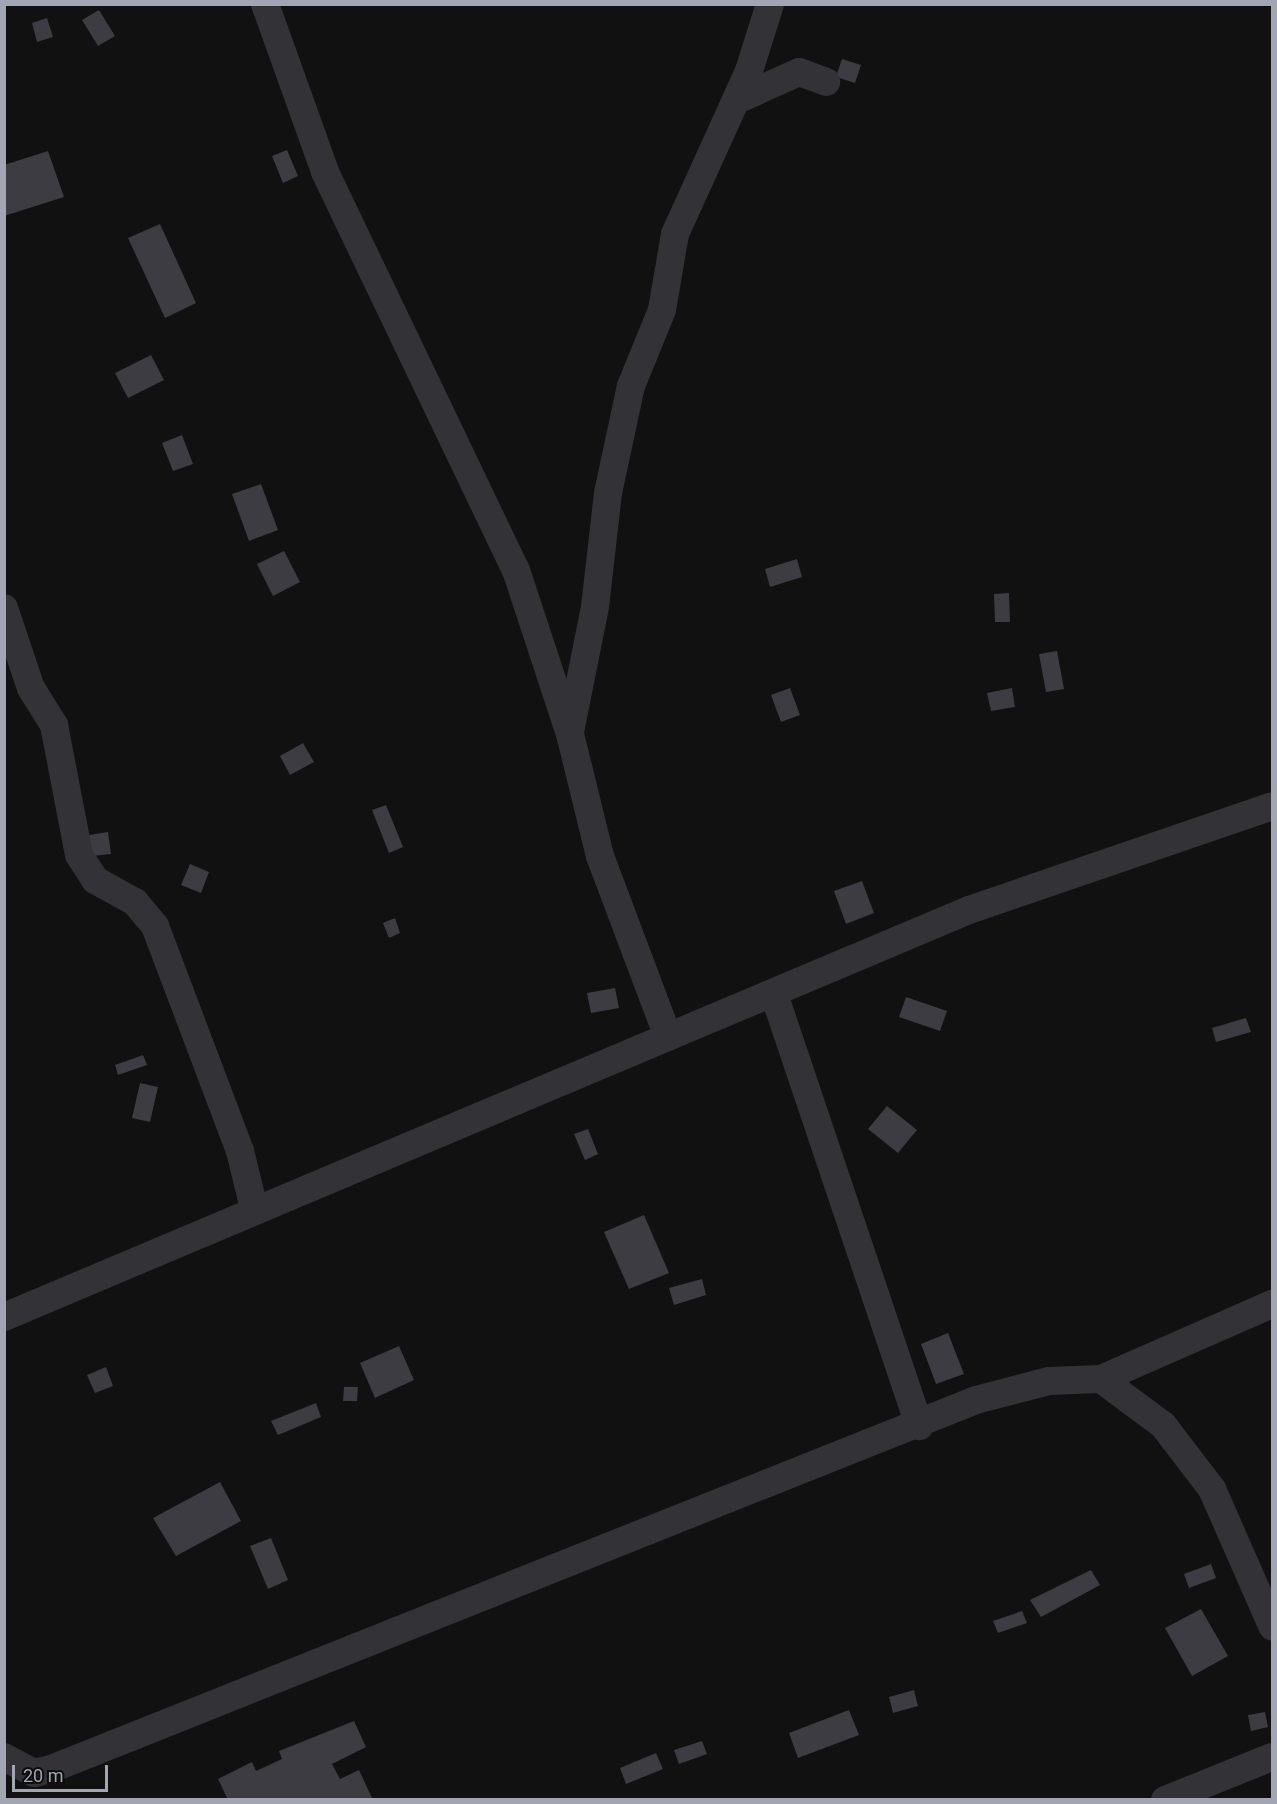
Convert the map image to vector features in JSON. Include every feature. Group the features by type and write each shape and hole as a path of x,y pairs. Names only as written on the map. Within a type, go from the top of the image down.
{"street":[{"path":"265,4 324,172 516,570 570,734 600,856 668,1037"},
{"path":"570,734 595,607 608,493 631,386 662,310 675,234 737,100 770,4"},
{"path":"737,100 799,72 826,82"},
{"path":"4,608 10,646 31,688 54,725 79,855 95,880 135,902 155,926 240,1151 254,1208"},
{"path":"4,1317 254,1208 774,994 969,910 1272,806"},
{"path":"774,994 919,1426"},
{"path":"4,1757 34,1773 51,1770 919,1426 976,1400 1049,1381 1101,1379 1272,1304"},
{"path":"1101,1379 1163,1425 1212,1489 1272,1626"},
{"path":"1165,1800 1272,1757"}],"building":[{"path":"99,10 115,36 98,46 82,20"},
{"path":"47,18 53,37 37,42 32,23"},
{"path":"842,59 861,65 855,83 836,77"},
{"path":"287,150 298,176 283,183 272,156"},
{"path":"48,151 64,197 4,216 4,165"},
{"path":"160,224 196,303 165,318 128,238"},
{"path":"151,355 164,380 128,398 115,373"},
{"path":"182,435 193,464 173,471 162,443"},
{"path":"261,484 278,530 249,541 232,494"},
{"path":"284,551 300,582 273,596 257,564"},
{"path":"797,559 802,577 770,587 765,569"},
{"path":"1009,593 1010,622 995,622 994,594"},
{"path":"1057,651 1064,689 1046,692 1039,654"},
{"path":"790,688 800,715 781,722 771,695"},
{"path":"1012,688 1015,707 991,711 987,693"},
{"path":"303,743 314,762 290,775 280,756"},
{"path":"386,805 403,847 389,853 372,810"},
{"path":"108,832 111,854 92,856 89,835"},
{"path":"190,864 209,872 201,893 181,885"},
{"path":"862,881 874,913 846,924 834,891"},
{"path":"395,918 400,933 389,938 383,923"},
{"path":"615,988 619,1008 591,1013 587,993"},
{"path":"906,997 947,1011 940,1031 899,1017"},
{"path":"1246,1018 1251,1032 1216,1042 1212,1028"},
{"path":"143,1055 147,1065 118,1075 115,1065"},
{"path":"140,1083 158,1087 150,1122 132,1118"},
{"path":"887,1106 917,1130 898,1153 868,1129"},
{"path":"588,1129 598,1154 585,1160 574,1134"},
{"path":"644,1215 669,1273 629,1289 604,1232"},
{"path":"702,1279 706,1295 674,1305 669,1288"},
{"path":"948,1333 964,1374 936,1384 921,1344"},
{"path":"399,1346 414,1380 375,1398 360,1363"},
{"path":"106,1367 113,1386 95,1393 87,1375"},
{"path":"344,1387 358,1387 357,1401 343,1401"},
{"path":"316,1403 321,1417 278,1435 271,1421"},
{"path":"220,1482 241,1521 176,1556 153,1518"},
{"path":"271,1538 288,1580 268,1589 250,1546"},
{"path":"1211,1564 1216,1578 1189,1588 1184,1574"},
{"path":"1091,1570 1100,1585 1041,1617 1030,1600"},
{"path":"1201,1609 1228,1656 1192,1676 1165,1628"},
{"path":"1022,1611 1027,1623 998,1633 993,1621"},
{"path":"914,1690 918,1706 893,1713 889,1697"},
{"path":"849,1710 859,1735 798,1758 789,1733"},
{"path":"1265,1712 1268,1727 1251,1731 1248,1715"},
{"path":"354,1721 366,1747 332,1764 340,1779 359,1770 373,1800 228,1800 218,1779 252,1762 256,1771 282,1759 279,1751"},
{"path":"702,1741 707,1754 679,1764 674,1750"},
{"path":"656,1753 663,1769 626,1784 620,1768"}]}
